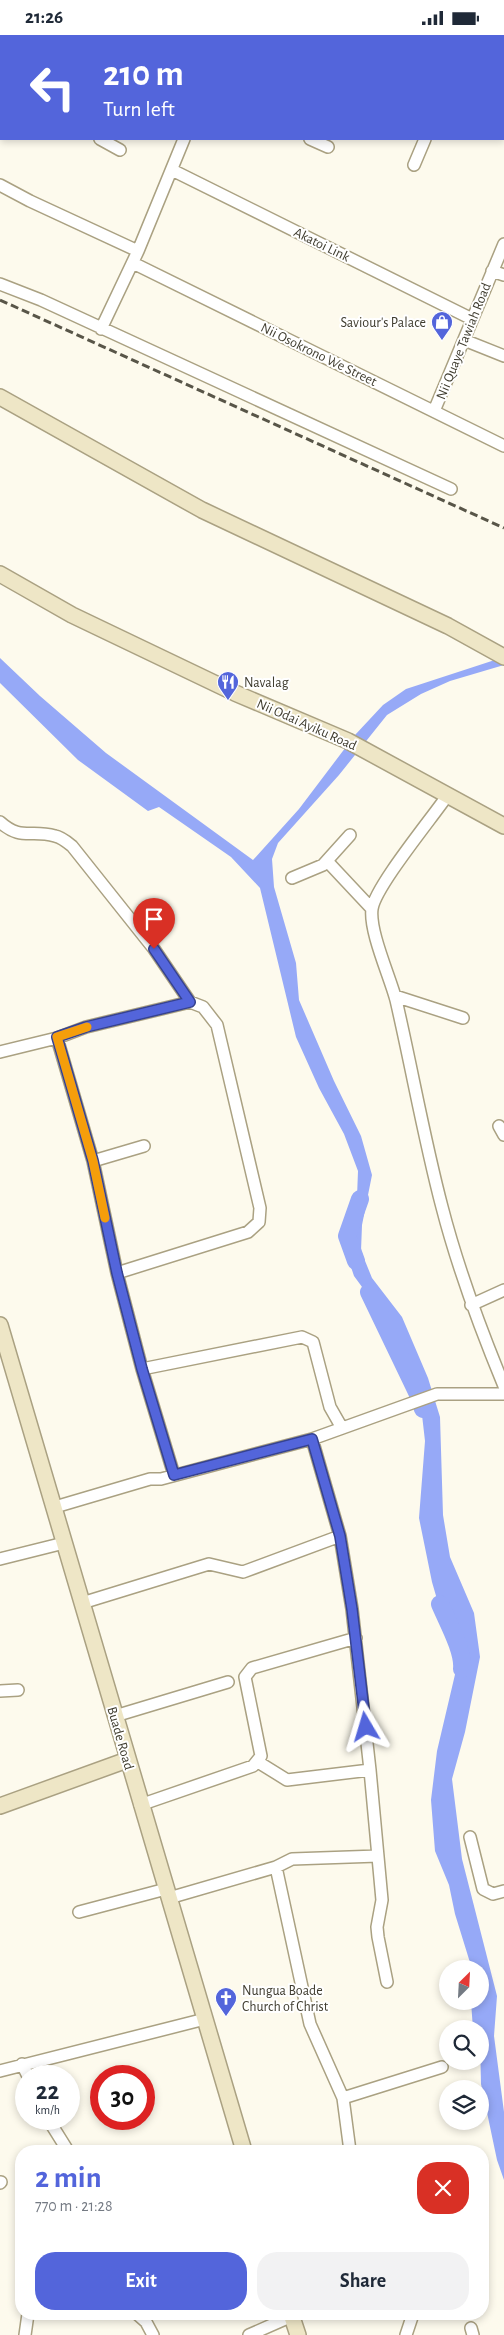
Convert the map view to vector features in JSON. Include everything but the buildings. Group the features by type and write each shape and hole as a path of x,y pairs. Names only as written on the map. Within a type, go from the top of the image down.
{"street":[{"path":"102,140 120,150"},
{"path":"101,329 133,263 184,140"},
{"path":"312,140 328,147"},
{"path":"414,165 425,140"},
{"name":"Akatoi Link","path":"172,170 472,319"},
{"path":"0,185 138,251"},
{"name":"Nii Quaye Tawiah Road","path":"434,411 504,244"},
{"name":"Nii Osokrono We Street","path":"133,263 504,446"},
{"path":"492,271 504,275"},
{"path":"0,284 41,300 451,489"},
{"path":"464,340 504,357"},
{"path":"1,399 202,510 448,626 503,656"},
{"name":"Nii Odai Ayiku Road","path":"0,574 72,615 236,693 348,741 504,826"},
{"path":"448,796 381,888 372,909 374,927 395,996 442,1207 471,1305 504,1386"},
{"path":"0,822 17,834 41,833 58,836 72,846 154,949 190,1002"},
{"path":"292,878 327,861 350,835"},
{"path":"327,861 372,909"},
{"path":"395,996 463,1018"},
{"path":"0,1052 57,1037 86,1027 190,1002 203,1007 212,1016 217,1025 260,1208 259,1222 248,1232 117,1273"},
{"path":"57,1037 93,1161 117,1273 142,1369 174,1475"},
{"path":"93,1161 144,1146"},
{"path":"471,1305 504,1289"},
{"name":"Buade Road","path":"0,1325 55,1507 140,1805 206,2019 242,2145"},
{"path":"142,1369 302,1337 308,1338 313,1342 330,1407 342,1428"},
{"path":"55,1507 150,1479 161,1479 312,1439 437,1394 504,1394"},
{"path":"312,1439 340,1536 356,1639 382,1900 377,1927 387,1981"},
{"path":"82,1603 209,1564 243,1572 340,1536"},
{"path":"0,1559 64,1543"},
{"path":"140,1805 253,1766 258,1762 261,1756 246,1677 248,1672 257,1666 356,1639"},
{"path":"115,1716 228,1682"},
{"path":"0,1691 18,1690"},
{"path":"0,1806 127,1759"},
{"path":"258,1762 287,1780 370,1770"},
{"path":"470,1837 483,1889 494,1894 504,1891"},
{"path":"79,1912 276,1867 292,1859 378,1856"},
{"path":"276,1867 310,2024 343,2098 349,2145"},
{"path":"0,2071 206,2019"},
{"path":"343,2098 439,2068"},
{"path":"55,2130 64,2145"},
{"path":"25,2335 27,2320"},
{"path":"144,2320 153,2335"},
{"path":"249,2335 281,2320"},
{"path":"294,2320 298,2335"},
{"path":"406,2335 411,2320"}],"water":[{"path":"504,657 504,665 450,681 421,694 387,715 339,775 278,843 272,859 274,887 296,963 299,1000 334,1081 361,1136 372,1175 362,1225 361,1251 372,1278 402,1317 428,1378 440,1417 443,1515 450,1557 474,1613 480,1657 465,1732 452,1779 462,1859 488,1960 469,1960 455,1914 449,1885 435,1851 431,1800 437,1751 457,1666 457,1637 441,1613 432,1582 419,1518 425,1441 422,1415 413,1377 398,1336 354,1276 346,1252 357,1197 358,1171 344,1134 319,1088 296,1037 260,888 231,857 159,807 148,811 78,760 0,683 0,658 40,696 106,753 253,860 299,809 355,735 383,705 406,689"},
{"path":"489,1965 497,1996 494,2036 504,2112 504,2180 497,2160 489,2122 489,2080 481,2080 481,2070 489,2070 489,2020 482,2020 483,2010 489,2010"}],"waterway":[{"path":"356,1261 347,1236 360,1199"},
{"path":"369,1292 417,1392 423,1409"},
{"path":"440,1604 458,1645 462,1669"},
{"path":"481,2010 481,2020"}],"railway":[{"path":"0,300 504,528"}],"slow traffic":[{"path":"87,1027 57,1037 93,1161 105,1218"}],"place":[{"name":"Saviour's Palace","path":"442,341"},
{"name":"Navalag","path":"228,701"},
{"name":"Nungua Boade Church of Christ","path":"226,2017"}],"route":[{"path":"154,949 190,1002 86,1027 57,1037 93,1161 117,1273 142,1369 174,1475 312,1439 340,1536 352,1609 366,1727"}]}
